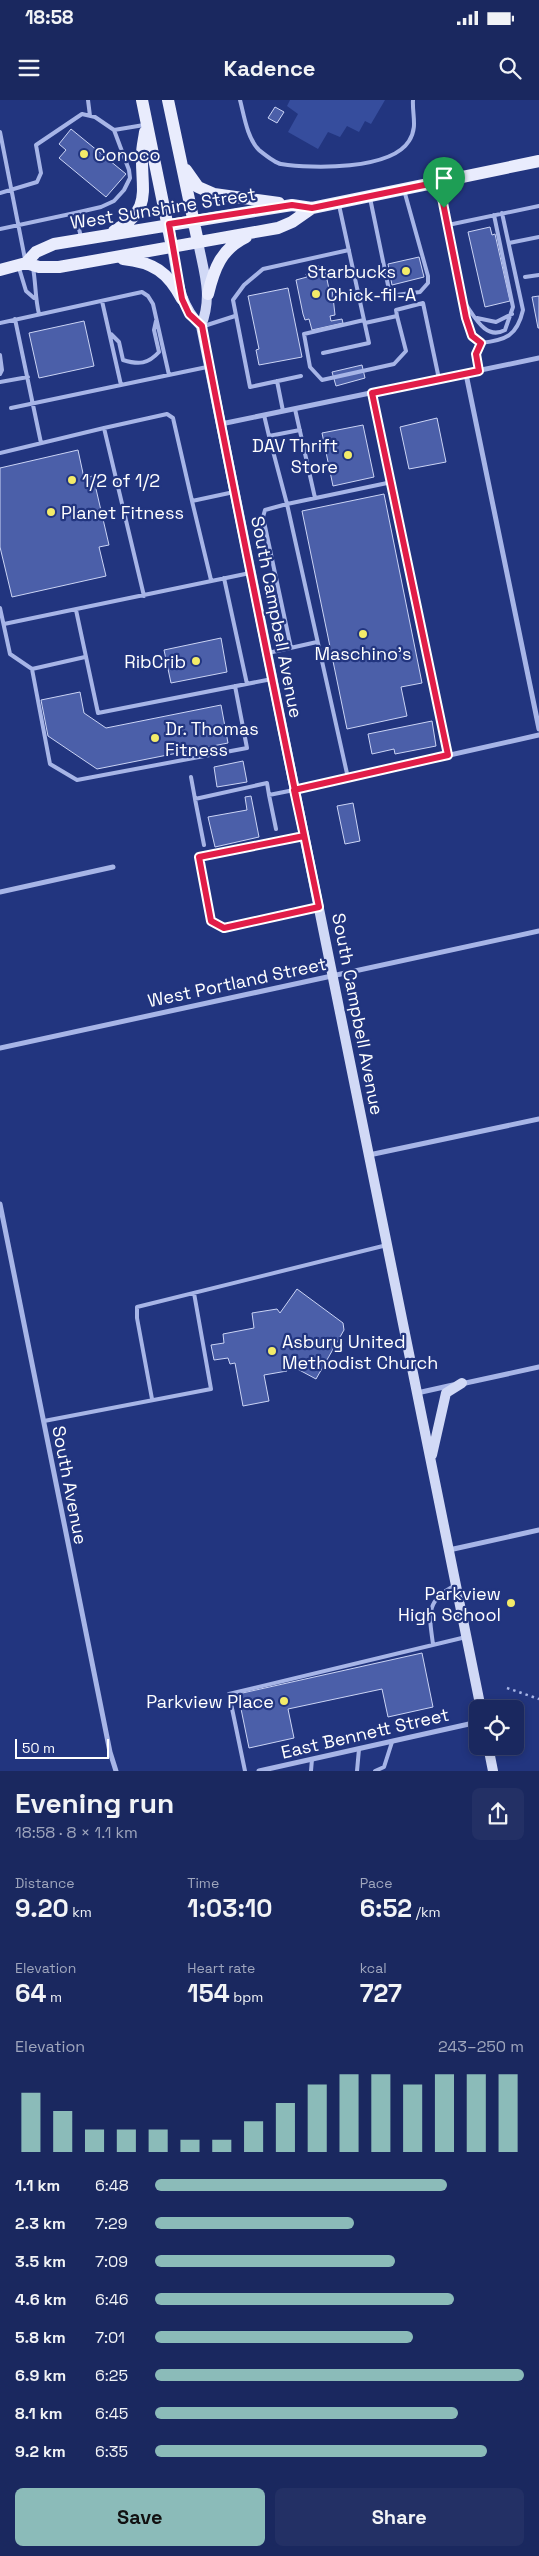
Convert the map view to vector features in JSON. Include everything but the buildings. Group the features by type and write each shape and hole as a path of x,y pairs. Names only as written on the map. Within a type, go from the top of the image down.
{"main road":[{"path":"142,100 169,224 182,299"},
{"name":"South Campbell Avenue","path":"168,100 208,294 208,309 202,326 209,366 479,1700"},
{"path":"106,235 127,224 141,206 144,194 142,154 146,125"},
{"path":"180,156 191,180 208,192 292,205"},
{"name":"West Sunshine Street","path":"26,265 36,252 54,244 292,205 312,208 539,161"},
{"name":"West Sunshine Street","path":"0,270 26,265 59,267 257,232 285,225 312,208"},
{"path":"208,294 213,272 220,258 231,246 257,232"},
{"path":"110,258 135,260 158,270 170,278 189,314 202,326"},
{"path":"431,1461 446,1393 462,1383"},
{"path":"490,1755 493,1771"}],"street":[{"path":"221,424 539,358"},
{"path":"466,374 539,730"},
{"path":"294,790 539,735"},
{"path":"0,892 113,867"},
{"name":"West Portland Street","path":"0,1048 539,931"},
{"path":"369,1156 539,1119"},
{"name":"South Avenue","path":"0,1204 110,1752 116,1771"},
{"path":"417,1393 539,1367"},
{"path":"449,1550 539,1530"},
{"name":"East Bennett Street","path":"259,1771 469,1724"}],"lane":[{"path":"88,100 90,116"},
{"path":"240,100 250,135 258,149 279,164 329,166 373,161 394,153 408,143 415,130 413,100"},
{"path":"0,193 37,182 41,173 36,145 82,114 96,117 114,130 129,170 130,178 124,190 114,201 101,207 0,229"},
{"path":"114,130 146,125"},
{"path":"0,132 26,265 26,291 34,298 39,314"},
{"path":"439,182 472,336 481,343 503,340 520,324 523,310 502,213"},
{"path":"370,196 389,290 396,296 409,294 424,288 428,283 428,276 404,189"},
{"path":"323,353 369,343 338,203"},
{"path":"448,225 539,206"},
{"path":"75,213 81,239"},
{"path":"463,300 486,330 500,333 505,330 512,314 512,299 494,215"},
{"path":"509,243 539,237"},
{"path":"301,376 250,387 232,300 244,285 263,269 349,250"},
{"path":"26,265 37,289 34,298"},
{"path":"525,277 539,275"},
{"path":"0,323 142,292 148,296 153,304 169,375"},
{"path":"409,294 412,306"},
{"path":"102,301 121,385"},
{"path":"397,316 304,334 310,367 322,380 394,364 406,352 396,310 423,303 439,379"},
{"path":"476,318 496,322 512,314"},
{"path":"202,326 234,316"},
{"path":"110,334 119,342 123,360 135,364 151,361 159,352 154,330 156,318"},
{"path":"15,319 41,443"},
{"path":"479,371 476,354 481,343"},
{"path":"0,355 2,370 0,374"},
{"path":"11,408 209,366"},
{"path":"0,382 28,377"},
{"path":"277,382 282,411"},
{"path":"372,393 448,755"},
{"path":"295,409 315,498"},
{"path":"0,453 156,415 167,414 173,418 211,580"},
{"path":"264,415 348,778"},
{"path":"104,428 144,596"},
{"path":"269,436 300,430"},
{"path":"291,648 263,517 265,510 392,482"},
{"path":"192,501 234,492"},
{"path":"4,624 250,573"},
{"path":"224,578 247,684"},
{"path":"0,608 10,654 32,669 50,764 77,780 247,748 235,686"},
{"path":"76,610 98,713 272,679"},
{"path":"266,653 317,642"},
{"path":"32,669 85,658"},
{"path":"191,777 204,845"},
{"path":"195,799 267,784 276,829"},
{"path":"269,795 294,790"},
{"path":"304,836 199,857 211,921 224,928 319,907"},
{"path":"152,1399 136,1310 139,1306 387,1244"},
{"path":"44,1421 211,1389 212,1384 194,1292"},
{"path":"433,1644 430,1622 431,1606 444,1591 456,1585"},
{"path":"245,1771 229,1694 466,1637"},
{"path":"375,1771 384,1767 392,1742"},
{"path":"357,1771 359,1749"},
{"path":"311,1771 312,1759"}],"path":[{"path":"508,1688 539,1699"}],"shaded area":[{"path":"290,100 385,100 371,124 365,121 359,132 347,126 340,137 328,132 318,149 288,132 298,114 287,106"}],"place":[{"name":"Conoco","path":"84,154"},
{"name":"Starbucks","path":"406,271"},
{"name":"Chick-fil-A","path":"316,294"},
{"name":"DAV Thrift Store","path":"348,455"},
{"name":"1/2 of 1/2","path":"72,480"},
{"name":"Planet Fitness","path":"51,512"},
{"name":"Maschino's","path":"363,634"},
{"name":"RibCrib","path":"196,661"},
{"name":"Dr. Thomas Fitness","path":"155,738"},
{"name":"Asbury United Methodist Church","path":"272,1351"},
{"name":"Parkview High School","path":"511,1603"},
{"name":"Parkview Place","path":"284,1701"}],"route":[{"path":"444,208 439,182 312,208 292,205 169,224 182,299 189,314 202,326 266,653 294,790 319,907 224,928 211,921 199,857 243,847 304,836 294,790 448,755 372,393 479,371 476,354 481,343 472,336 466,318 444,208"}]}
